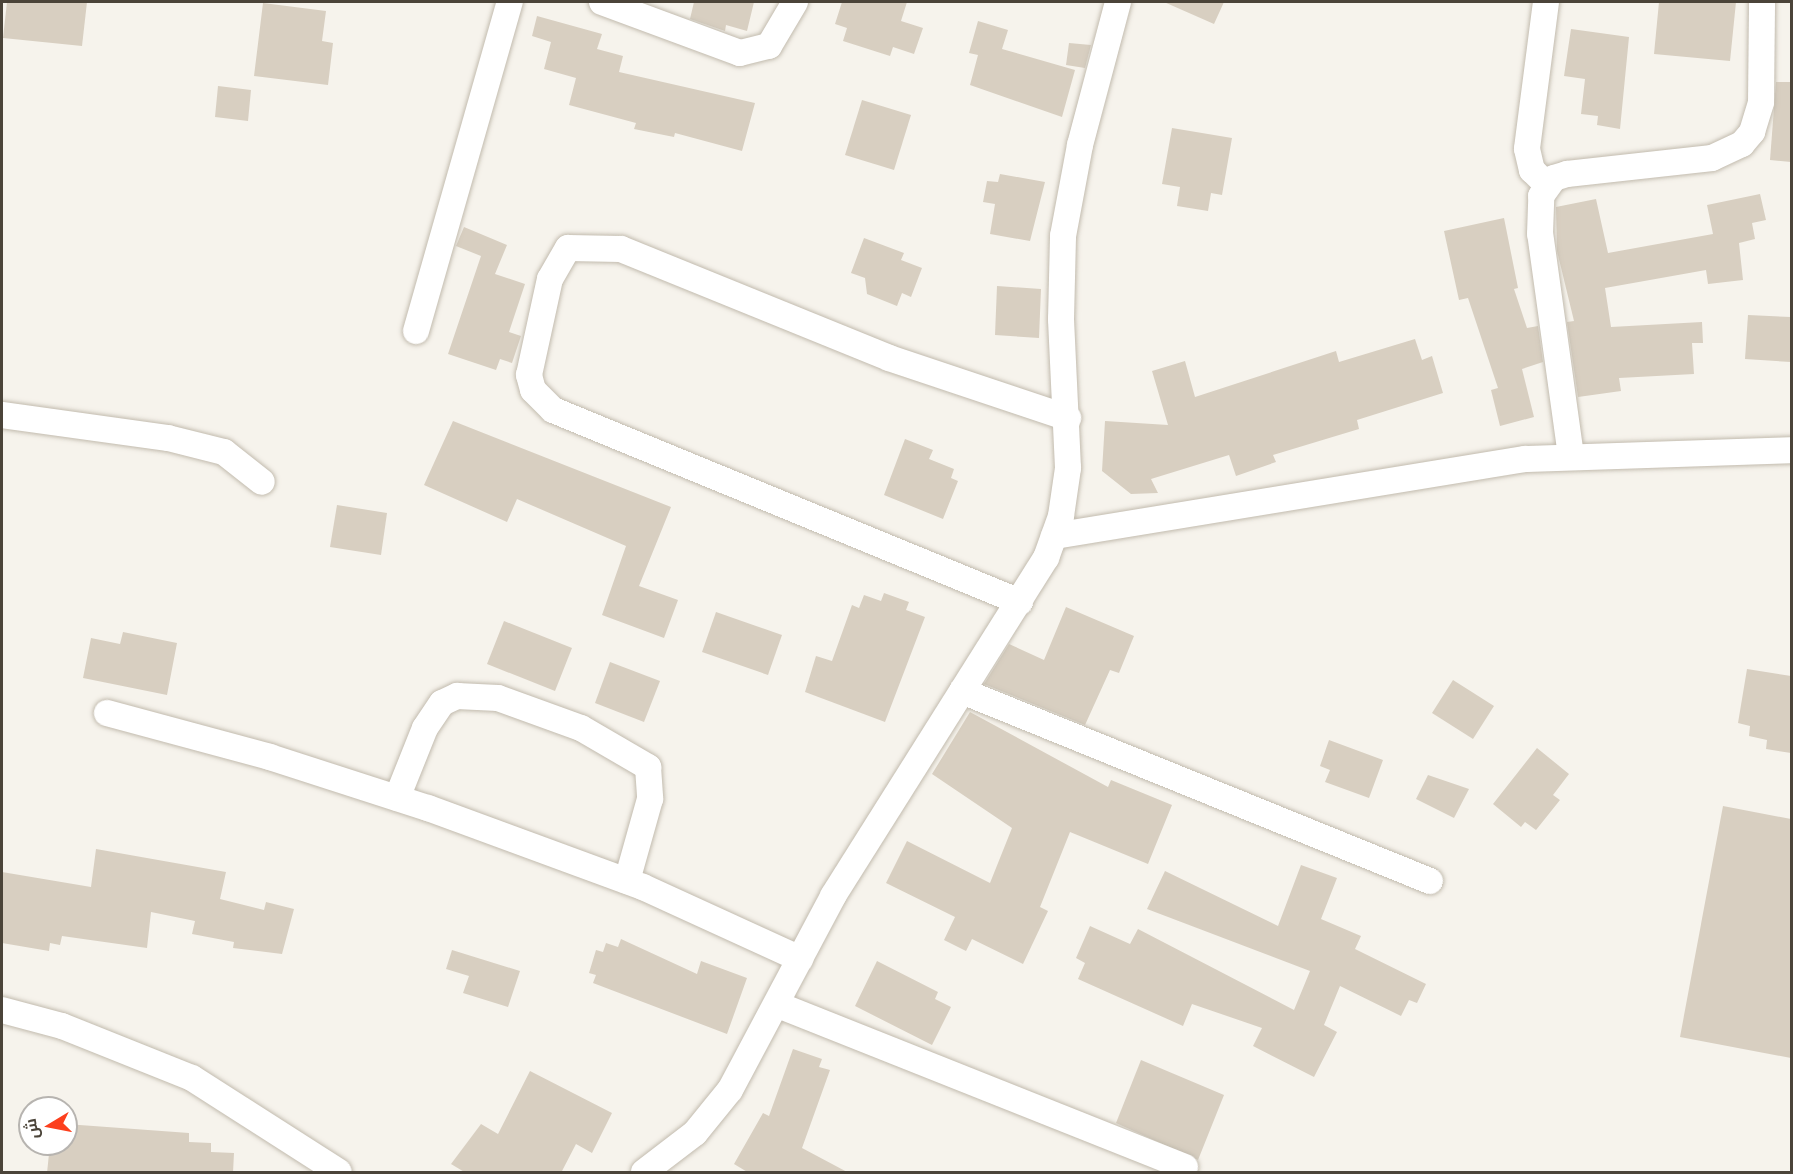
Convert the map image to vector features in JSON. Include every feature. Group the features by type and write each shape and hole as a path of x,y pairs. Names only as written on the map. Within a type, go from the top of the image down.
{"street":[{"path":"416,331 510,2"},
{"path":"602,2 740,53 769,46 795,2"},
{"path":"651,1171 695,1133 730,1090 833,896 1020,602 1054,536 1068,468 1068,418 1060,319 1063,236 1080,145 1115,2"},
{"path":"1546,2 1527,149 1532,170 1547,185"},
{"path":"1571,456 1540,234 1541,196 1547,185 1567,174 1712,158 1742,144 1752,132 1761,102 1762,2"},
{"path":"1020,602 554,410 533,390 529,375 544,302 558,258 568,248 621,249 889,358 1068,418"},
{"path":"2,416 168,438 224,452 261,482"},
{"path":"1054,536 1460,468 1571,456 1791,450"},
{"path":"962,691 1431,881"},
{"path":"397,798 425,728 442,703 466,696 508,702 581,728 648,766 650,799 627,881"},
{"path":"107,713 397,798 627,881 800,959"},
{"path":"777,1005 1185,1167"},
{"path":"2,1010 62,1026 192,1078 339,1173"}],"building":[{"path":"7,2 87,2 82,46 3,38"},
{"path":"694,2 754,2 747,31 726,25 725,31 690,19"},
{"path":"842,2 907,2 901,21 923,28 914,54 893,47 890,56 843,41 847,28 835,24"},
{"path":"1164,2 1224,2 1214,24"},
{"path":"1659,2 1736,2 1730,61 1654,54"},
{"path":"263,3 326,11 322,41 333,43 328,85 254,76"},
{"path":"537,16 602,34 597,49 623,56 619,72 755,103 742,151 675,133 674,137 634,129 636,123 569,105 576,78 544,69 551,42 532,36"},
{"path":"978,21 1008,30 1002,49 1075,70 1062,117 970,85 978,55 969,53"},
{"path":"1571,29 1629,37 1620,129 1597,125 1598,116 1581,114 1585,79 1564,76"},
{"path":"1069,43 1091,45 1085,68 1066,65"},
{"path":"1776,82 1791,82 1791,162 1770,160"},
{"path":"218,86 251,90 248,121 215,117"},
{"path":"862,100 911,115 894,170 845,155"},
{"path":"1172,128 1232,138 1222,195 1211,193 1208,211 1177,206 1180,187 1162,184"},
{"path":"1000,174 1045,182 1030,241 990,234 995,204 983,202 987,181 998,182"},
{"path":"1760,194 1766,220 1752,223 1755,239 1739,243 1743,280 1708,284 1706,270 1605,288 1611,327 1702,322 1703,343 1692,343 1694,374 1619,378 1621,391 1578,397 1567,322 1574,321 1557,251 1556,207 1596,199 1608,253 1713,234 1707,205"},
{"path":"1504,218 1518,288 1514,289 1527,328 1538,326 1543,362 1522,369 1534,417 1500,426 1491,390 1498,388 1468,298 1459,300 1444,231"},
{"path":"464,227 507,245 495,274 525,284 509,332 521,336 512,363 500,359 496,370 448,354 481,256 456,246"},
{"path":"864,238 904,253 901,260 922,268 911,297 902,293 897,306 867,294 865,278 851,273"},
{"path":"997,286 1041,289 1039,338 995,335"},
{"path":"1748,315 1791,317 1791,362 1745,359"},
{"path":"1415,339 1422,360 1432,356 1443,393 1357,420 1359,429 1273,455 1276,462 1236,476 1229,455 1151,479 1158,493 1131,494 1102,471 1105,421 1168,425 1152,371 1185,361 1195,397 1336,351 1339,362"},
{"path":"453,421 671,507 639,586 678,600 664,638 602,615 626,546 517,499 507,522 424,485"},
{"path":"905,439 933,450 929,459 954,469 951,478 958,481 943,519 884,495"},
{"path":"337,505 387,513 381,555 330,547"},
{"path":"884,593 909,602 906,610 925,617 885,722 805,692 816,656 832,661 852,605 859,608 864,595 881,601"},
{"path":"1066,607 1134,636 1119,673 1110,670 1085,725 984,684 1009,644 1044,660"},
{"path":"716,612 782,635 768,675 702,652"},
{"path":"504,621 572,648 555,691 487,664"},
{"path":"123,632 177,643 167,695 83,678 91,638 120,644"},
{"path":"610,662 660,681 644,722 595,703"},
{"path":"1747,669 1791,676 1791,753 1766,749 1767,740 1749,736 1750,726 1738,723"},
{"path":"1453,680 1494,706 1473,739 1432,713"},
{"path":"970,712 1108,787 1111,780 1172,805 1148,864 1070,832 1040,907 1048,911 1023,964 972,939 966,951 944,940 955,917 886,883 907,841 990,883 1012,828 932,774"},
{"path":"1329,740 1383,760 1369,798 1325,782 1330,770 1320,766"},
{"path":"1537,748 1569,774 1553,795 1560,800 1536,830 1525,822 1521,827 1493,804"},
{"path":"1428,775 1469,789 1454,818 1416,799"},
{"path":"1723,806 1791,819 1791,1058 1680,1037"},
{"path":"96,849 226,872 220,899 264,910 266,902 294,909 282,954 233,948 234,942 192,934 195,921 151,912 147,948 62,936 60,945 50,943 49,951 2,943 2,872 91,887"},
{"path":"1301,865 1337,878 1321,919 1361,936 1355,949 1426,984 1417,1003 1409,1000 1401,1016 1340,986 1324,1025 1337,1032 1314,1077 1253,1046 1262,1028 1192,1004 1183,1026 1078,979 1085,963 1076,958 1090,926 1130,944 1138,929 1294,1010 1310,971 1147,909 1165,871 1278,926"},
{"path":"621,939 697,974 701,961 747,978 727,1034 593,983 596,975 589,973 596,950 603,952 606,943 618,947"},
{"path":"452,950 520,971 508,1007 463,993 469,976 446,969"},
{"path":"877,961 938,992 935,999 951,1007 932,1045 855,1006"},
{"path":"793,1049 822,1059 819,1067 830,1070 802,1148 849,1173 749,1173 734,1164 763,1113 769,1116"},
{"path":"1141,1060 1224,1095 1198,1160 1116,1123"},
{"path":"530,1071 612,1113 592,1153 576,1144 561,1173 466,1173 451,1164 481,1124 498,1134"},
{"path":"78,1125 189,1133 189,1142 211,1143 211,1152 234,1153 233,1173 47,1173 49,1156 78,1156"}]}
